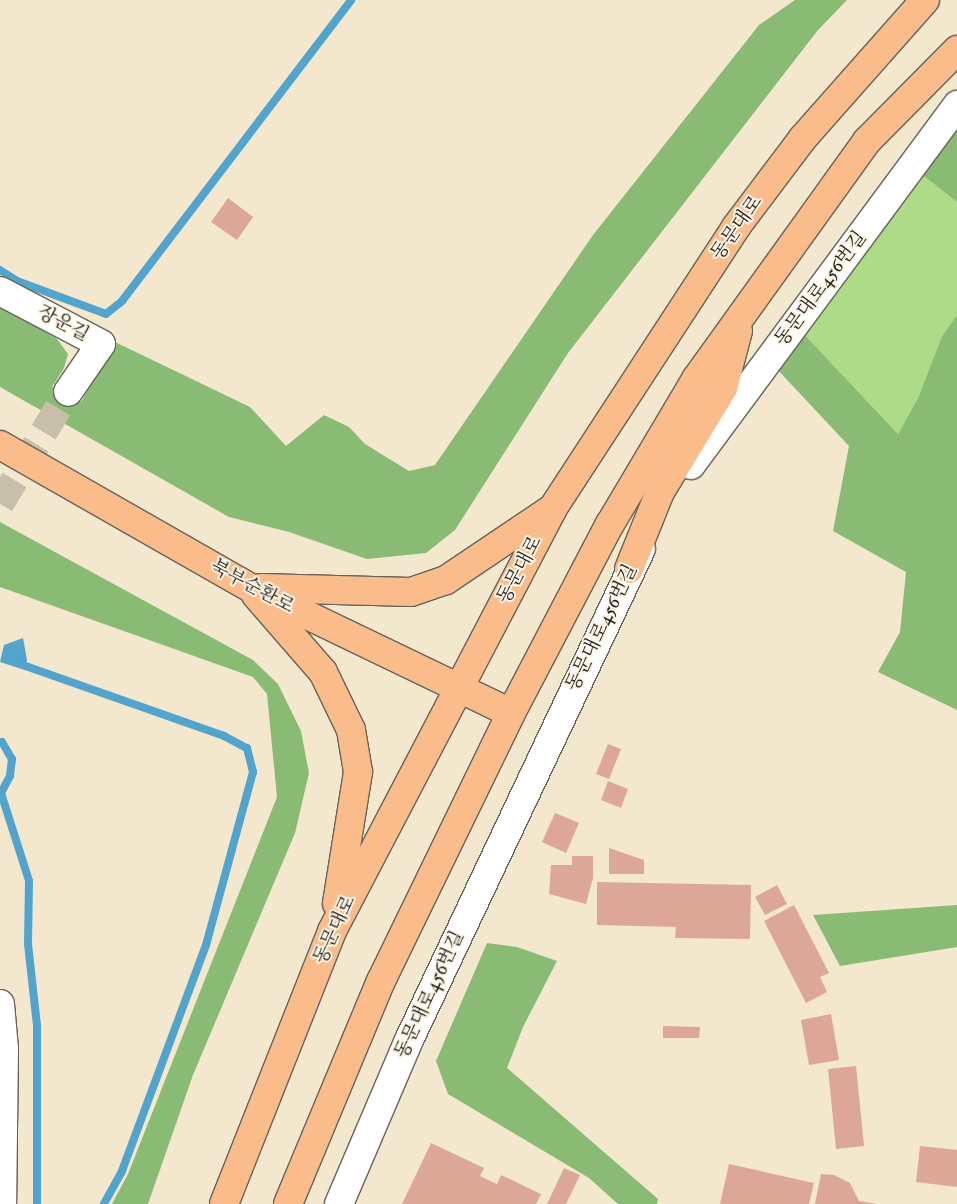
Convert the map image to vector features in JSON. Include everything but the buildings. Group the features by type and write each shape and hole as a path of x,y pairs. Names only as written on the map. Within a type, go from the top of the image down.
{"main road":[{"path":"834,102 867,45 899,0"},
{"name":"동문대로","path":"224,1204 332,931 456,689 553,508 736,227 803,138 925,0"},
{"path":"288,1204 381,981 511,713 610,524 696,378 740,320 867,141 957,50"},
{"path":"629,569 660,492 723,388 740,320"},
{"name":"북부순환로","path":"0,445 251,588 456,689 511,713"},
{"path":"251,588 411,592 446,580 553,508"},
{"path":"251,588 323,672 351,730 358,772 332,931"}],"street":[{"name":"동문대로456번길","path":"339,1204 408,1042 629,569 701,447 957,105"},
{"name":"장운길","path":"0,291 101,344 68,392"},
{"path":"0,1004 4,1049 2,1204"}],"green space":[{"path":"795,0 847,0 818,30 568,353 455,530 426,553 367,559 289,532 229,517 0,387 0,304 57,339 68,354 64,368 52,387 81,402 115,342 250,407 286,446 324,415 349,427 365,444 409,471 435,465 593,235 759,25"},
{"path":"957,124 957,202 920,173"},
{"path":"920,173 957,202 957,315 942,336 918,398 898,434 800,330"},
{"path":"957,315 957,710 878,672 900,632 906,572 833,531 849,446 775,367 800,330 898,434 918,398 942,336"},
{"path":"0,522 253,660 278,684 301,731 309,773 295,833 193,1075 148,1204 112,1204 128,1174 277,797 267,694 253,677 0,587"},
{"path":"957,905 957,947 840,966 813,915"},
{"path":"487,943 517,947 557,961 523,1027 507,1068 658,1199 657,1204 618,1204 589,1178 448,1094 436,1061"}],"water":[{"path":"23,638 27,660 25,670 0,662 4,645"}],"waterway":[{"path":"0,270 17,281 106,314 122,301 351,0"},
{"path":"17,663 224,736 247,748 253,772 206,945 121,1173 104,1204"},
{"path":"2,742 12,759 10,776 1,793 29,881 28,944 37,1025 37,1204"}],"tunnel":[{"path":"0,504 68,392"}]}
